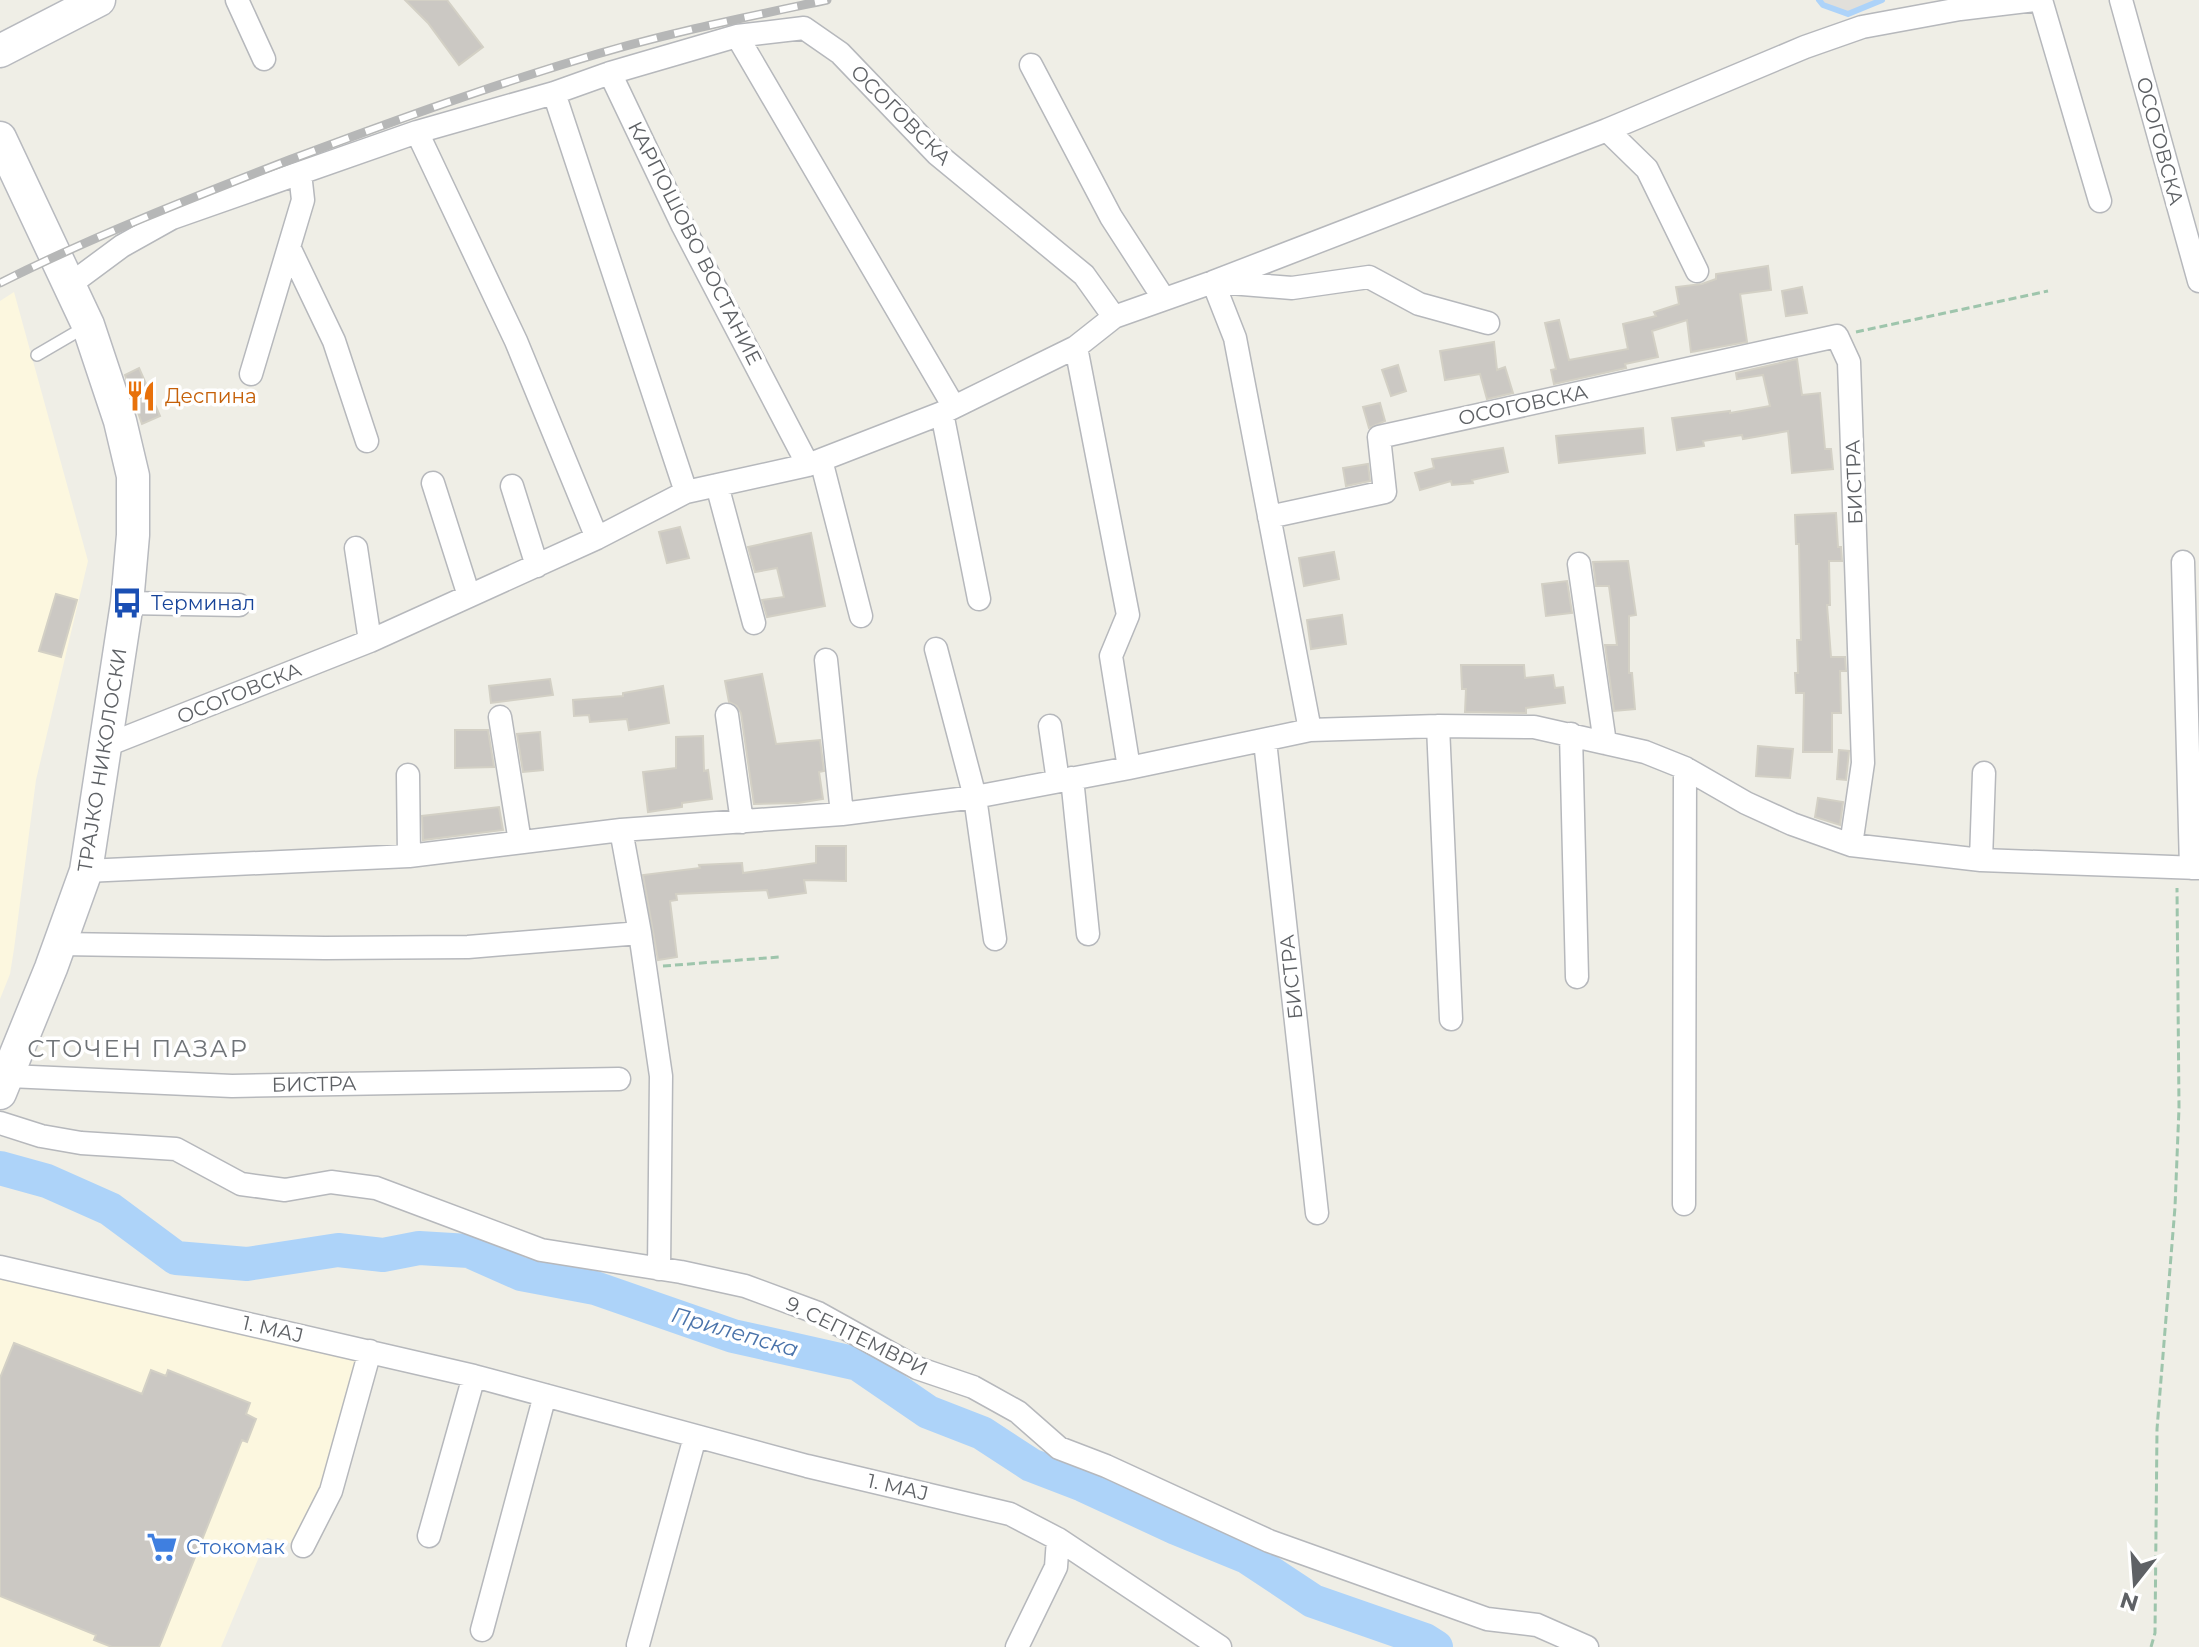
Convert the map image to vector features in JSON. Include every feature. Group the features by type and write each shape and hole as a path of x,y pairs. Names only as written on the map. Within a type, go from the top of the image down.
{"main road":[{"path":"0,51 99,0"},
{"name":"ТРАЈКО НИКОЛОСКИ","path":"0,138 88,325 120,421 133,476 133,535 127,603 86,871 4,1084"}],"street":[{"path":"237,0 264,59"},
{"name":"ОСОГОВСКА","path":"107,745 370,641 597,538 686,492 815,463 948,410 1076,347 1114,317 1607,130 1805,47 1862,27 1960,9 2038,0 2100,201"},
{"name":"ОСОГОВСКА","path":"2121,0 2199,281"},
{"name":"ОСОГОВСКА","path":"610,73 737,36 804,28 840,53 937,154 1084,275 1114,317"},
{"path":"737,36 948,410 979,599"},
{"path":"1031,65 1111,217 1164,299"},
{"path":"68,286 122,246 172,218 417,132 554,93 610,73"},
{"name":"КАРПОШОВО ВОСТАНИЕ","path":"610,73 683,226 815,463"},
{"path":"554,93 686,492"},
{"path":"1607,130 1647,169 1697,271"},
{"path":"417,132 516,341 597,538"},
{"path":"251,374 303,200 300,173"},
{"path":"289,247 334,341 367,441"},
{"name":"ОСОГОВСКА","path":"1213,282 1292,288 1369,277 1419,304 1488,323"},
{"path":"1213,282 1235,338 1253,418 1310,730"},
{"name":"ОСОГОВСКА","path":"1269,517 1385,492 1379,437 1837,336"},
{"name":"БИСТРА","path":"1837,336 1849,362 1861,681 1863,763 1851,845"},
{"path":"1076,347 1128,615 1111,656 1129,768"},
{"path":"815,463 861,616"},
{"path":"433,483 469,596"},
{"path":"717,485 754,623"},
{"path":"512,486 537,566"},
{"path":"356,548 370,641"},
{"path":"86,871 409,856 621,830 842,814 975,797 1310,730 1438,726 1534,727 1645,752 1685,768 1746,803 1792,824 1851,845 1981,860 2189,868 2183,562"},
{"path":"1579,564 1605,743"},
{"path":"127,603 239,605"},
{"path":"936,649 975,797 995,939"},
{"path":"826,660 842,814"},
{"path":"727,715 742,822"},
{"path":"500,717 520,842"},
{"path":"1050,726 1065,780 1088,934"},
{"path":"1438,726 1451,1019"},
{"path":"1571,734 1577,977"},
{"name":"БИСТРА","path":"1265,741 1317,1213"},
{"path":"1684,1204 1685,768"},
{"path":"1981,860 1984,773"},
{"path":"408,775 409,856"},
{"path":"621,830 661,1076 659,1269"},
{"path":"60,944 468,947 640,933"},
{"name":"БИСТРА","path":"4,1084 232,1086 619,1079"},
{"name":"9. СЕПТЕМВРИ","path":"0,1123 41,1136 81,1143 176,1149 241,1184 285,1190 331,1182 376,1188 541,1250 745,1286 818,1313 917,1368 973,1387 1018,1412 1059,1448 1106,1466 1269,1541 1487,1619 1537,1625 1587,1647"},
{"name":"1. МАЈ","path":"0,1267 474,1376 695,1437 1010,1514 1058,1539 1220,1647"},
{"path":"303,1546 331,1491 370,1351"},
{"path":"429,1536 474,1376"},
{"path":"482,1630 545,1395"},
{"path":"638,1645 695,1437"},
{"path":"1017,1647 1056,1567 1058,1539"}],"lane":[{"path":"37,355 88,325"}],"path":[{"path":"1837,336 2048,291"},
{"path":"2151,1647 2155,1633 2157,1429 2175,1207 2189,868"},
{"path":"645,967 779,957"}],"shaded area":[{"path":"1819,0 1882,0 1848,14 1823,5"},
{"path":"14,292 88,561 36,780 10,974 0,999 0,301"},
{"path":"0,1267 370,1351 303,1546 267,1538 221,1647 0,1647"}],"building":[{"path":"405,0 447,0 483,47 459,65 428,23"},
{"path":"1768,266 1771,290 1740,294 1747,342 1691,352 1687,320 1652,331 1658,357 1625,364 1626,368 1554,384 1551,370 1556,369 1545,323 1559,320 1569,360 1628,349 1623,324 1656,316 1654,312 1679,304 1676,287 1702,284 1716,279 1716,274"},
{"path":"1802,287 1807,313 1786,316 1782,291"},
{"path":"1494,342 1497,370 1505,367 1513,393 1487,399 1480,374 1445,380 1440,351"},
{"path":"1797,359 1802,395 1820,393 1825,449 1831,449 1833,469 1792,473 1788,431 1743,439 1742,435 1703,441 1704,446 1677,450 1672,418 1770,406 1763,375 1737,379 1736,373"},
{"path":"1398,365 1406,391 1391,396 1382,370"},
{"name":"Деспина","path":"139,368 160,416 142,424 125,375"},
{"path":"1380,403 1385,421 1369,428 1363,407"},
{"path":"1643,428 1645,453 1559,463 1556,436"},
{"path":"1503,448 1508,472 1472,480 1473,483 1452,485 1451,481 1420,490 1415,473 1434,468 1432,459"},
{"path":"1368,464 1370,481 1346,486 1343,468"},
{"path":"1836,513 1842,561 1829,561 1830,605 1827,605 1831,657 1845,657 1846,671 1840,671 1841,713 1832,713 1832,752 1803,752 1804,693 1796,693 1795,673 1798,673 1797,640 1801,640 1799,544 1796,544 1795,515"},
{"path":"680,527 689,558 667,563 659,532"},
{"path":"811,533 825,606 767,617 762,600 784,597 777,568 755,572 748,547"},
{"path":"1334,552 1339,579 1304,586 1299,558"},
{"path":"1628,561 1636,615 1629,616 1629,673 1632,673 1635,709 1614,711 1605,645 1617,645 1609,586 1596,586 1593,562"},
{"path":"1567,581 1572,613 1546,616 1542,584"},
{"path":"56,594 77,600 61,657 39,651"},
{"path":"1342,615 1346,644 1311,649 1307,620"},
{"path":"1461,665 1524,665 1525,678 1553,675 1555,688 1563,687 1565,703 1526,708 1526,713 1465,712 1466,689 1462,689"},
{"path":"762,674 776,744 820,740 824,771 819,772 823,799 754,804 741,713 737,706 729,702 725,681"},
{"path":"550,679 553,695 491,703 489,686"},
{"path":"663,686 669,723 629,730 627,719 590,722 589,715 574,716 573,700 623,696 623,693"},
{"path":"455,730 488,730 494,767 455,768"},
{"path":"540,732 543,770 523,772 517,734"},
{"path":"703,736 704,771 708,770 712,799 648,812 643,772 676,768 676,737"},
{"path":"1758,746 1793,749 1790,778 1756,776"},
{"path":"1839,750 1849,751 1846,780 1837,779"},
{"path":"1818,798 1843,802 1840,825 1815,817"},
{"path":"499,807 503,830 423,840 422,816"},
{"path":"816,846 846,846 846,881 804,880 806,893 769,898 767,890 676,894 677,900 670,901 677,957 658,960 643,875 700,868 699,865 742,863 743,873 816,863"},
{"path":"14,1343 142,1394 151,1370 166,1376 168,1370 250,1403 246,1414 256,1419 247,1442 242,1440 159,1647 112,1647 94,1640 96,1635 0,1596 0,1378"}],"waterway":[{"path":"1819,0 1823,5 1848,14 1882,0"},
{"name":"Прилепска","path":"0,1168 47,1181 110,1209 176,1258 247,1264 338,1250 383,1255 419,1248 469,1251 521,1274 595,1288 733,1336 858,1364 928,1412 982,1433 1031,1465 1247,1557 1313,1601 1425,1640 1436,1647"}],"railway":[{"path":"0,283 179,203 466,96 637,43 827,0"}],"place":[{"name":"Деспина","path":"141,396"},
{"name":"Терминал","path":"127,603"},
{"name":"Стокомак","path":"162,1547"}],"district":[{"name":"СТОЧЕН ПАЗАР","path":"138,1048"}]}
